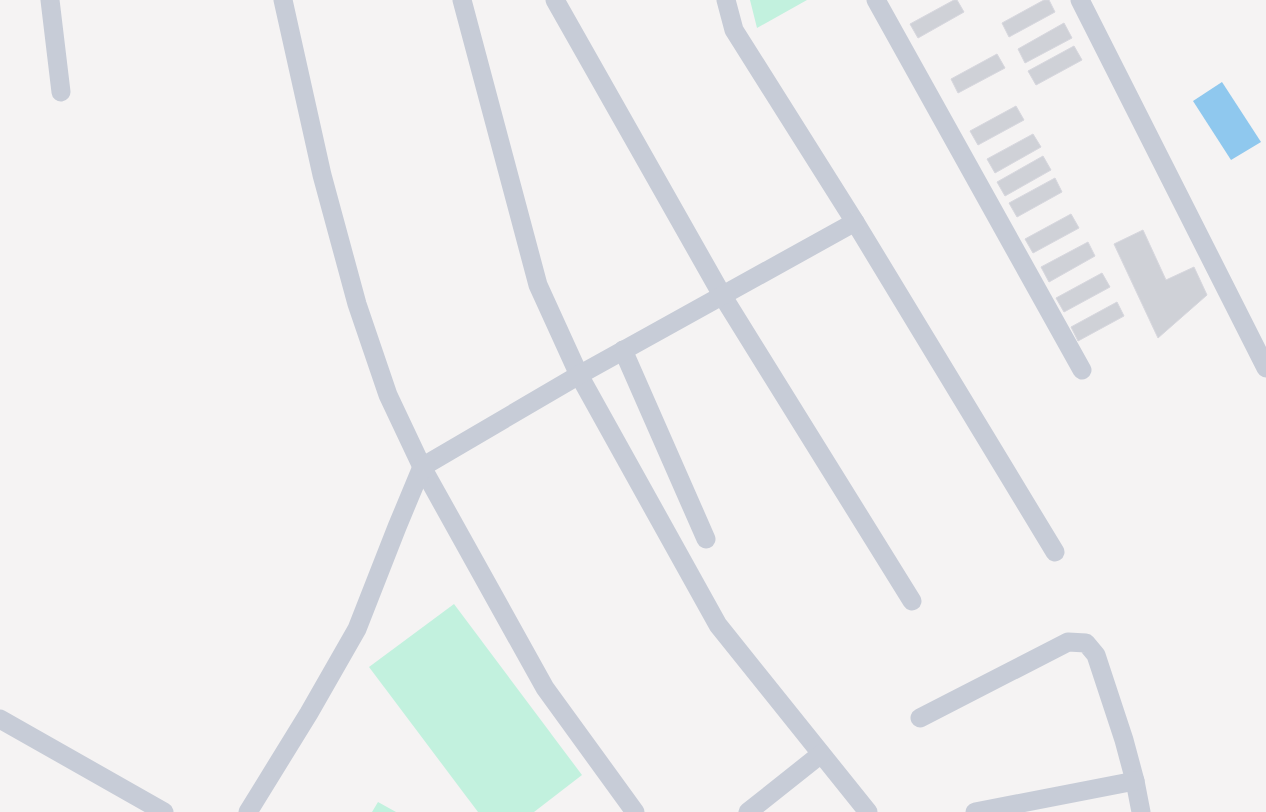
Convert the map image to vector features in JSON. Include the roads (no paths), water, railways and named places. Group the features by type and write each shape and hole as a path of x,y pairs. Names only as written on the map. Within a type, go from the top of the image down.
{"street":[{"path":"50,0 61,92"},
{"path":"283,0 322,175 357,304 388,395 422,467 545,688 635,812"},
{"path":"462,0 538,286 579,375 718,625 868,812"},
{"path":"555,0 722,295 912,601"},
{"path":"726,0 734,30 855,222 1055,552"},
{"path":"876,0 1082,370"},
{"path":"1080,0 1266,368"},
{"path":"248,812 357,629 396,527 422,467 623,350 855,222"},
{"path":"623,350 706,538"},
{"path":"920,718 1068,642 1086,643 1096,655 1124,740 1141,812"},
{"path":"0,719 164,812"},
{"path":"748,812 821,754"},
{"path":"975,812 1135,781"}],"water":[{"path":"1222,82 1261,142 1231,160 1193,101"}]}
